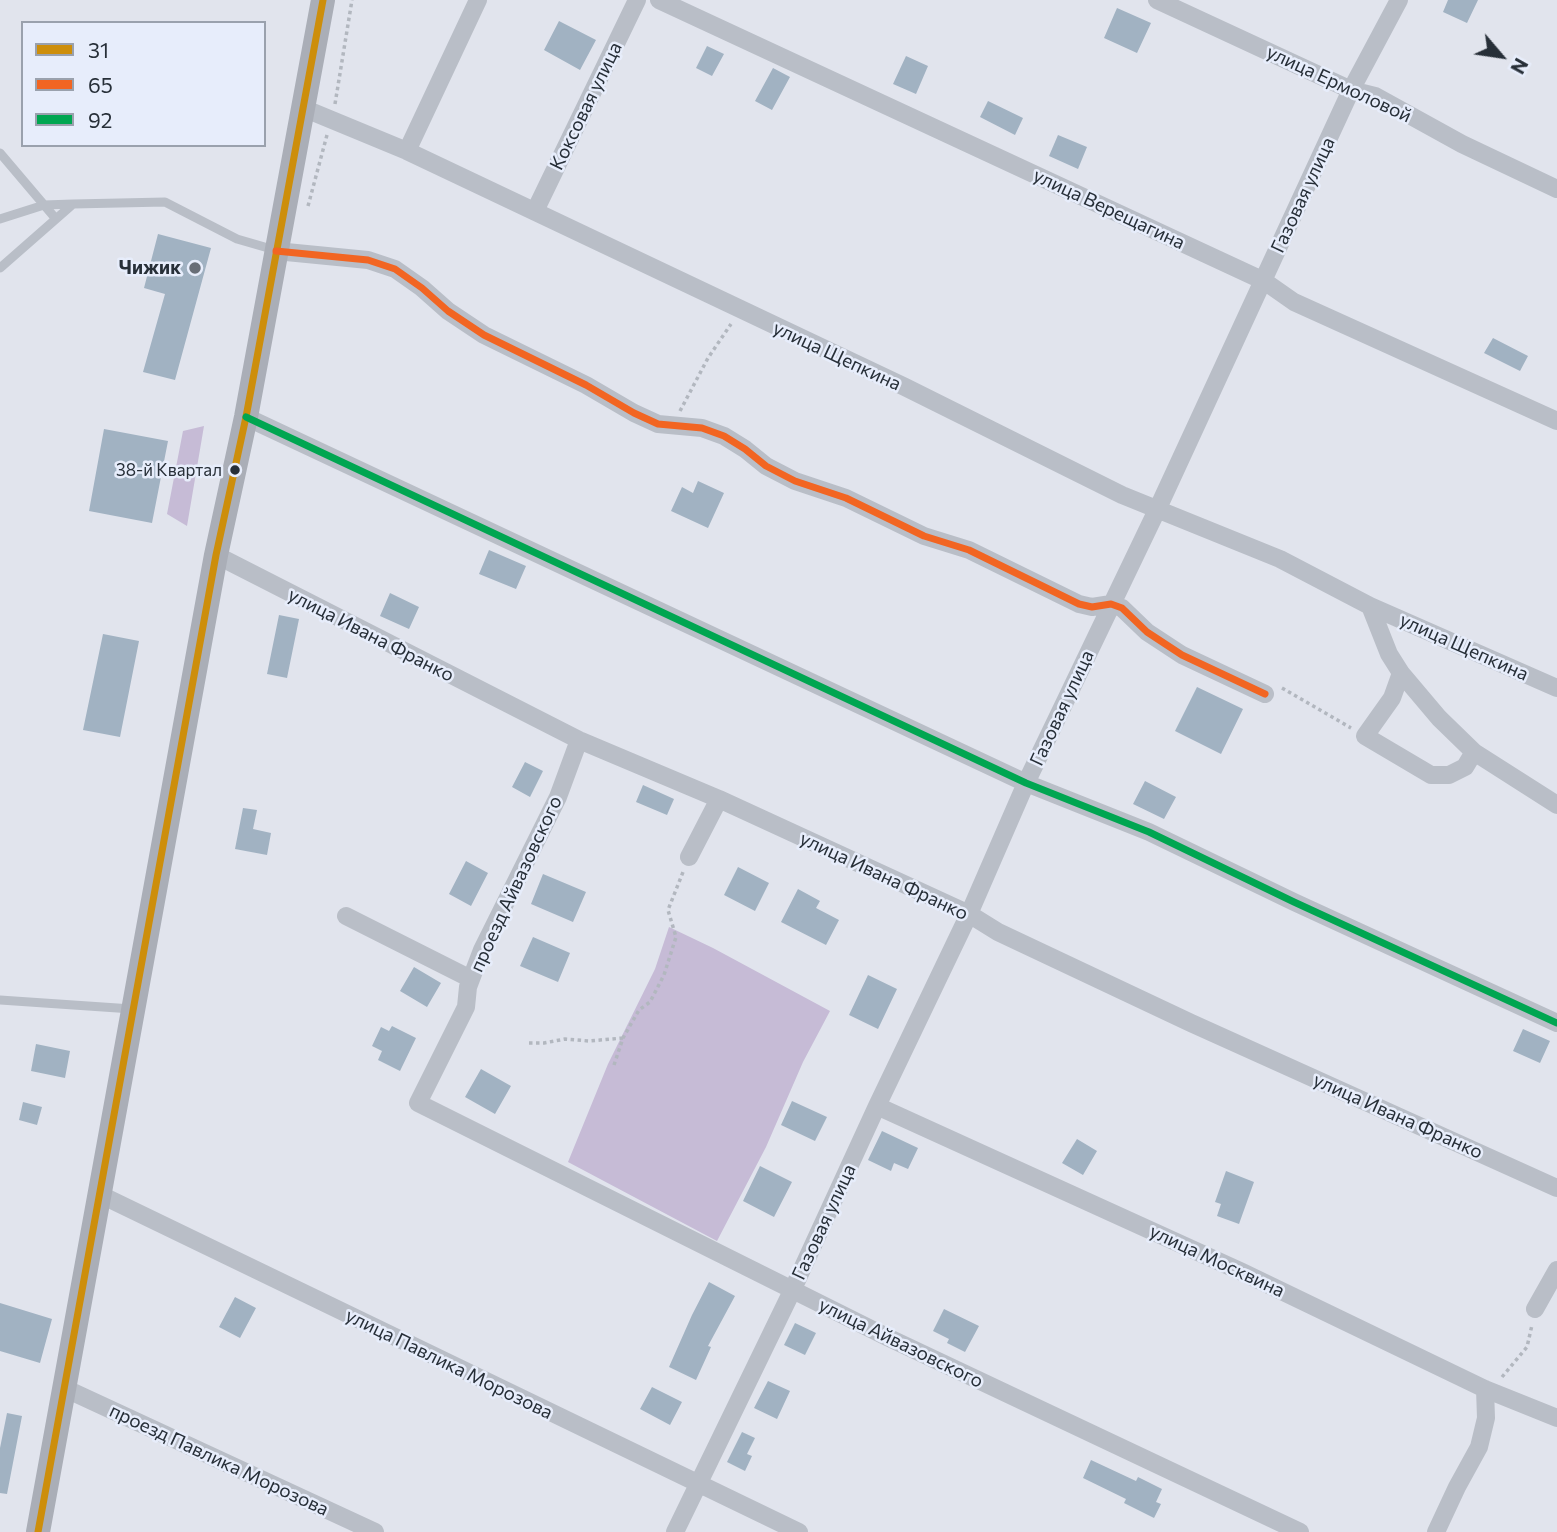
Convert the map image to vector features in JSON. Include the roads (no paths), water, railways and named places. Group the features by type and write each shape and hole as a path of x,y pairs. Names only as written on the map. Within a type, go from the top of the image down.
{"main road":[{"path":"38,1532 216,555 246,416 323,0"}],"street":[{"path":"407,151 478,0"},
{"name":"Коксовая улица","path":"535,211 637,0"},
{"name":"улица Верещагина","path":"659,0 1264,281 1294,302 1557,421"},
{"name":"улица Ермоловой","path":"1157,0 1351,90 1375,96 1462,144 1557,189"},
{"name":"Газовая улица","path":"675,1532 792,1291 969,914 1026,783 1158,508 1351,90 1399,0"},
{"name":"улица Щепкина","path":"303,108 407,151 535,211 905,387 1122,495 1280,559 1370,606 1557,688"},
{"path":"276,251 368,260 395,270 484,335 586,385 634,413 658,424 702,428 724,436 766,466 795,481 846,498 924,536 969,550 1079,604 1093,607 1111,604 1122,608 1147,632 1182,655 1265,694"},
{"path":"246,416 1026,783 1149,832 1557,1023"},
{"name":"улица Ивана Франко","path":"216,555 579,740 719,799 969,914 998,932 1191,1023 1557,1188"},
{"name":"улица Щепкина","path":"1370,606 1388,654 1439,718 1474,752 1557,805"},
{"path":"1401,673 1392,698 1365,736 1431,775 1449,775 1465,767 1474,752"},
{"name":"проезд Айвазовского","path":"418,1103 466,1007 468,987 482,950 558,797 579,740"},
{"path":"689,857 719,799"},
{"path":"346,916 471,979"},
{"name":"улица Айвазовского","path":"418,1103 792,1291 1300,1532"},
{"name":"улица Москвина","path":"877,1106 1242,1272 1485,1389 1557,1418"},
{"name":"улица Павлика Морозова","path":"101,1195 799,1532"},
{"path":"1535,1309 1557,1270"},
{"name":"проезд Павлика Морозова","path":"64,1388 375,1532"},
{"path":"1436,1532 1479,1447 1486,1418 1485,1389"}],"lane":[{"path":"0,153 56,219"},
{"path":"0,219 44,205 165,202 237,239 276,251"},
{"path":"0,268 73,204"},
{"path":"0,1000 134,1009"}],"place":[{"name":"Чижик","path":"195,268"},
{"name":"38-й Квартал","path":"235,470"}]}
